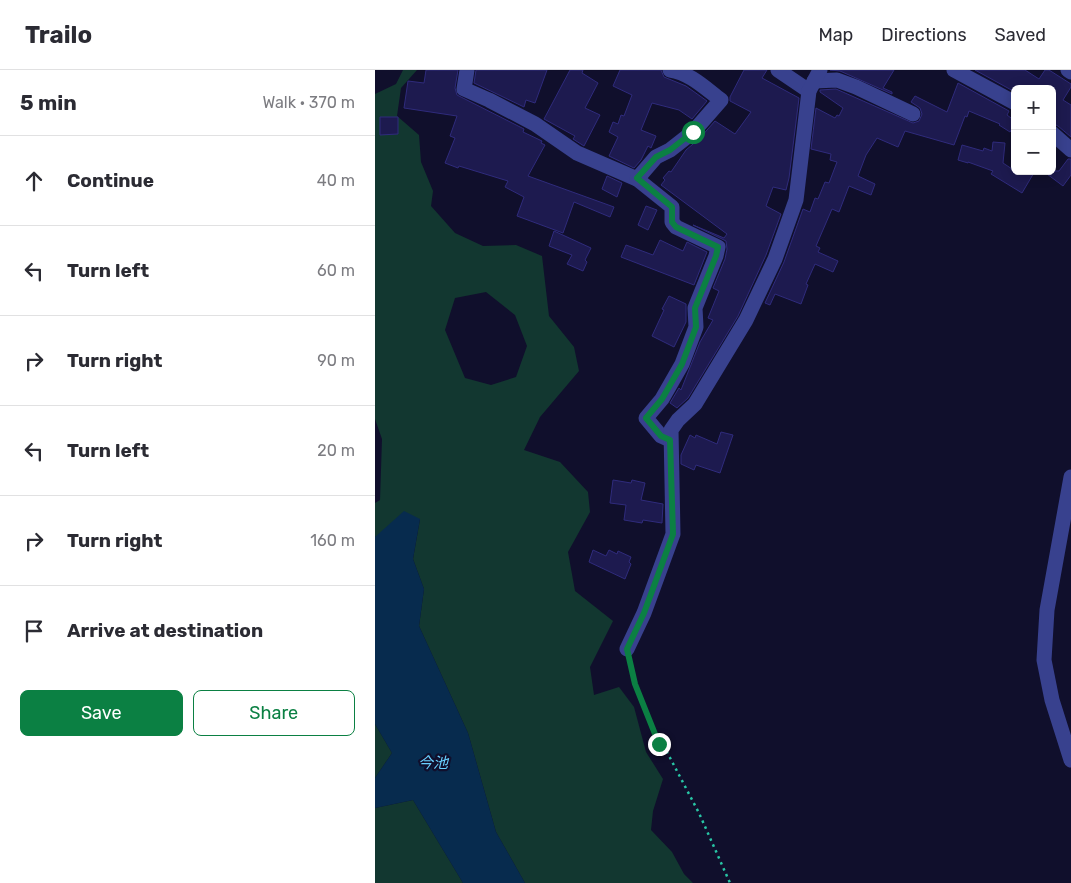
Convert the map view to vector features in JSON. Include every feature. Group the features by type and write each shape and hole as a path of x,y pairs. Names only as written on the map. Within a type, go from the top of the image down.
{"street":[{"path":"467,70 463,89 535,124 577,153 637,178 672,207 672,222 676,227 718,247 695,308 696,327 682,364 662,399 646,418 661,436 670,440"},
{"path":"637,178 656,157 670,150 693,132 721,100 695,79 670,70"},
{"path":"778,70 788,78 837,80 913,114"},
{"path":"954,70 1011,100"},
{"path":"1067,70 1071,72"},
{"path":"627,649 644,613 673,534 671,430 678,420 695,404 746,320 775,258 796,200 814,80"},
{"path":"1056,137 1071,150"},
{"path":"1071,477 1047,610 1044,660 1052,700 1071,760"}],"path":[{"path":"627,649 635,684 659,744 667,752 699,813 729,883"}],"green space":[{"path":"403,70 417,70 401,88 397,116 419,135 421,162 433,191 431,206 455,233 483,246 516,245 542,256 549,316 574,347 579,371 540,417 524,450 560,462 588,492 590,512 568,552 575,591 613,621 590,667 594,695 619,687 634,707 646,752 663,779 653,811 651,830 672,852 684,874 693,883 525,883 496,832 468,733 419,626 424,589 413,559 420,519 375,537 375,503 380,500 382,439 375,419 375,94 396,84","holes":["486,292 515,315 527,346 516,377 491,385 465,378 445,330 455,298"]},
{"path":"375,724 392,753 375,778"},
{"path":"413,800 463,883 375,883 375,808"}],"water":[{"name":"今池","path":"404,511 420,519 413,559 424,589 419,626 468,733 496,832 525,883 463,883 413,800 375,808 375,778 392,753 375,724 375,537"}],"building":[{"path":"426,70 458,70 455,88 457,95 524,129 523,132 542,141 541,143 545,145 528,176 614,207 610,217 574,202 563,233 517,216 524,197 505,187 508,181 445,163 455,138 450,136 457,116 404,108 408,81 424,83"},
{"path":"476,70 547,70 535,103 526,100 524,107 474,83"},
{"path":"570,70 583,70 582,73 598,83 585,108 600,115 584,146 573,139 575,136 544,119"},
{"path":"620,70 661,70 664,77 686,86 707,101 692,119 679,110 652,103 641,130 656,136 651,148 648,146 641,160 634,168 609,156 618,137 609,132 613,122 618,124 621,115 624,116 632,95 613,86"},
{"path":"744,70 767,70 762,78 799,98 789,178 786,190 773,187 766,206 781,214 766,255 738,316 688,398 677,408 670,403 679,388 681,390 700,342 713,320 708,318 719,291 713,288 727,249 726,241 693,225 724,238 727,234 661,185 665,180 663,178 669,171 671,172 686,150 715,121 735,134 751,112 730,101 730,97"},
{"path":"830,70 894,70 883,88 892,92 892,94 840,71"},
{"path":"975,70 1025,70 1039,79 1045,70 1049,70 1071,84 1063,100 1071,105 1071,137 1056,125 1056,85 1011,85 1011,90"},
{"path":"958,83 1009,111 1007,115 1011,118 1011,130 1010,132 1000,124 969,111 967,117 965,116 954,145 905,131 898,147 877,138 866,155 858,176 875,184 871,195 849,186 839,212 832,209 816,246 820,248 818,252 838,261 833,272 815,264 806,284 808,285 801,304 775,294 770,305 765,303 784,262 803,209 810,212 815,198 818,199 825,182 829,183 837,162 830,160 831,154 811,149 816,108 835,118 837,115 839,116 843,108 820,92 820,90 836,89 913,123 919,121 922,114 920,108 911,102 915,96 947,112"},
{"path":"380,117 398,117 398,134 380,135"},
{"path":"993,142 1005,143 1003,163 1011,168 1011,175 1033,175 1022,193 991,174 993,171 958,160 962,145 983,151 984,148 992,151"},
{"path":"1068,159 1071,159 1071,175 1063,186 1048,175 1056,175 1056,171 1059,171"},
{"path":"607,176 622,183 617,197 602,189"},
{"path":"646,206 657,210 648,230 638,225"},
{"path":"554,231 591,248 585,260 587,262 583,271 567,264 572,255 549,246"},
{"path":"660,240 683,251 687,242 707,252 694,285 621,257 626,245 653,255"},
{"path":"669,296 686,304 686,322 674,347 652,336"},
{"path":"721,432 733,435 720,473 696,465 694,470 681,464 681,455 690,435 695,438 696,435 717,444"},
{"path":"613,480 631,483 632,480 645,483 641,500 663,504 662,523 643,520 642,523 624,520 626,505 610,503"},
{"path":"593,550 606,556 609,550 617,554 618,551 631,557 629,562 631,564 625,579 589,562"}],"route":[{"path":"659,744 635,684 627,649 644,613 673,534 670,440 661,436 646,418 662,399 682,364 696,327 695,308 718,247 676,227 672,222 672,207 637,178 656,157 670,150 693,132"}]}
